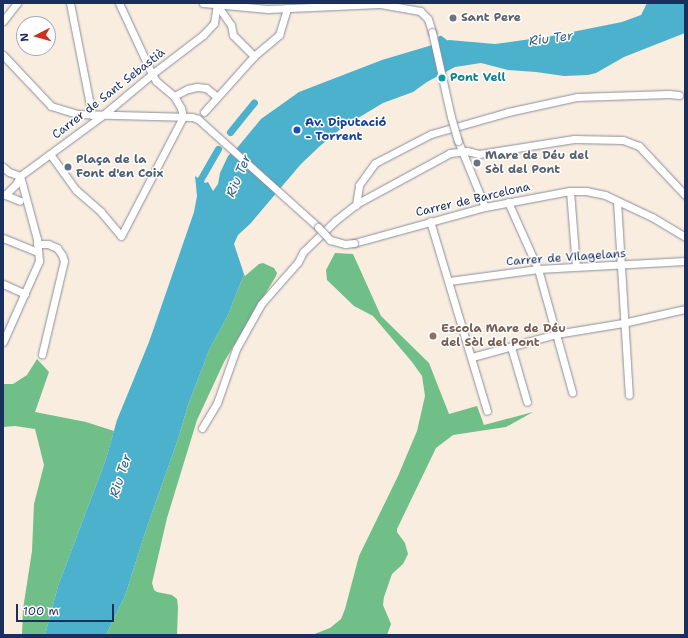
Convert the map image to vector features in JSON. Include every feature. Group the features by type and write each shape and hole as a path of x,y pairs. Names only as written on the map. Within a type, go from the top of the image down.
{"street":[{"path":"3,21 17,3"},
{"path":"70,3 92,115"},
{"path":"50,154 76,190 101,212 121,236 183,117 181,108 174,96 156,81 152,74 119,3"},
{"path":"203,3 253,8 379,4 420,11 428,18 458,141 485,207"},
{"path":"217,4 231,25 232,35 254,56"},
{"name":"Carrer de Sant Sebastià","path":"4,194 16,184 20,176 103,116 152,74 203,35 214,23 217,4"},
{"path":"204,112 254,56 279,35 287,8"},
{"path":"3,55 51,106 77,114 103,116 183,117"},
{"path":"174,96 188,89 197,87 206,88 217,97"},
{"path":"356,205 358,185 375,163 431,134 508,112 577,97 679,95"},
{"name":"Carrer de Barcelona","path":"183,117 192,117 203,122 318,227 330,240 345,244 354,243 485,207 570,191 586,191 605,195 617,202 652,217 685,236"},
{"path":"202,428 217,403 236,349 261,304 298,262 304,252 336,220 356,205 450,152 479,154 574,139 623,140 639,146 685,195"},
{"path":"3,167 9,172 20,176 38,248 39,261 3,342"},
{"path":"570,191 576,267"},
{"path":"4,194 20,201"},
{"path":"508,202 538,269 572,392"},
{"path":"617,202 623,323 629,395"},
{"path":"430,221 487,411"},
{"path":"3,238 38,248 48,244 57,248 62,255 64,261 42,354"},
{"name":"Carrer de Vilagelans","path":"449,281 538,269 685,261"},
{"path":"3,284 25,294"},
{"path":"472,358 556,334 623,323 685,309"},
{"path":"511,347 527,402"}],"green space":[{"path":"335,253 353,254 381,316 429,363 449,414 477,406 484,425 533,412 506,427 453,435 436,448 397,529 397,532 405,543 408,554 403,564 392,574 384,597 383,605 391,624 387,635 312,635 330,628 341,619 359,556 398,476 417,431 425,396 422,376 412,362 373,316 354,306 327,280 326,270"},
{"path":"263,263 274,268 277,273 276,276 224,362 197,420 167,518 152,583 154,590 157,592 172,595 177,599 177,635 106,635 125,596 188,405 210,348 228,315 244,274 245,276 259,264"},
{"path":"37,359 49,372 35,412 86,422 114,431 106,459 58,586 45,635 22,635 23,609 32,551 34,504 44,465 35,429 15,426 3,427 3,384 13,384 27,375"}],"water":[{"name":"Riu Ter","path":"647,3 685,3 685,33 624,57 596,73 588,75 564,76 508,70 481,63 455,67 427,82 413,92 383,103 343,127 301,164 250,224 238,235 234,244 244,274 228,315 210,348 188,405 125,596 106,635 45,635 58,586 106,459 117,420 149,342 194,212 197,196 195,176 205,183 208,182 213,191 218,184 220,173 228,156 237,148 261,119 299,92 382,60 449,40 495,44 552,36 622,22 641,15"}],"waterway":[{"path":"440,39 451,48"},
{"path":"230,132 254,102"},
{"path":"201,189 200,180 218,149"}],"place":[{"name":"Sant Pere","path":"453,18"},
{"name":"Pont Vell","path":"442,78"},
{"name":"Av. Diputació - Torrent","path":"297,130"},
{"name":"Mare de Déu del Sòl del Pont","path":"477,163"},
{"name":"Plaça de la Font d'en Coix","path":"68,167"},
{"name":"Escola Mare de Déu del Sòl del Pont","path":"433,336"}]}
